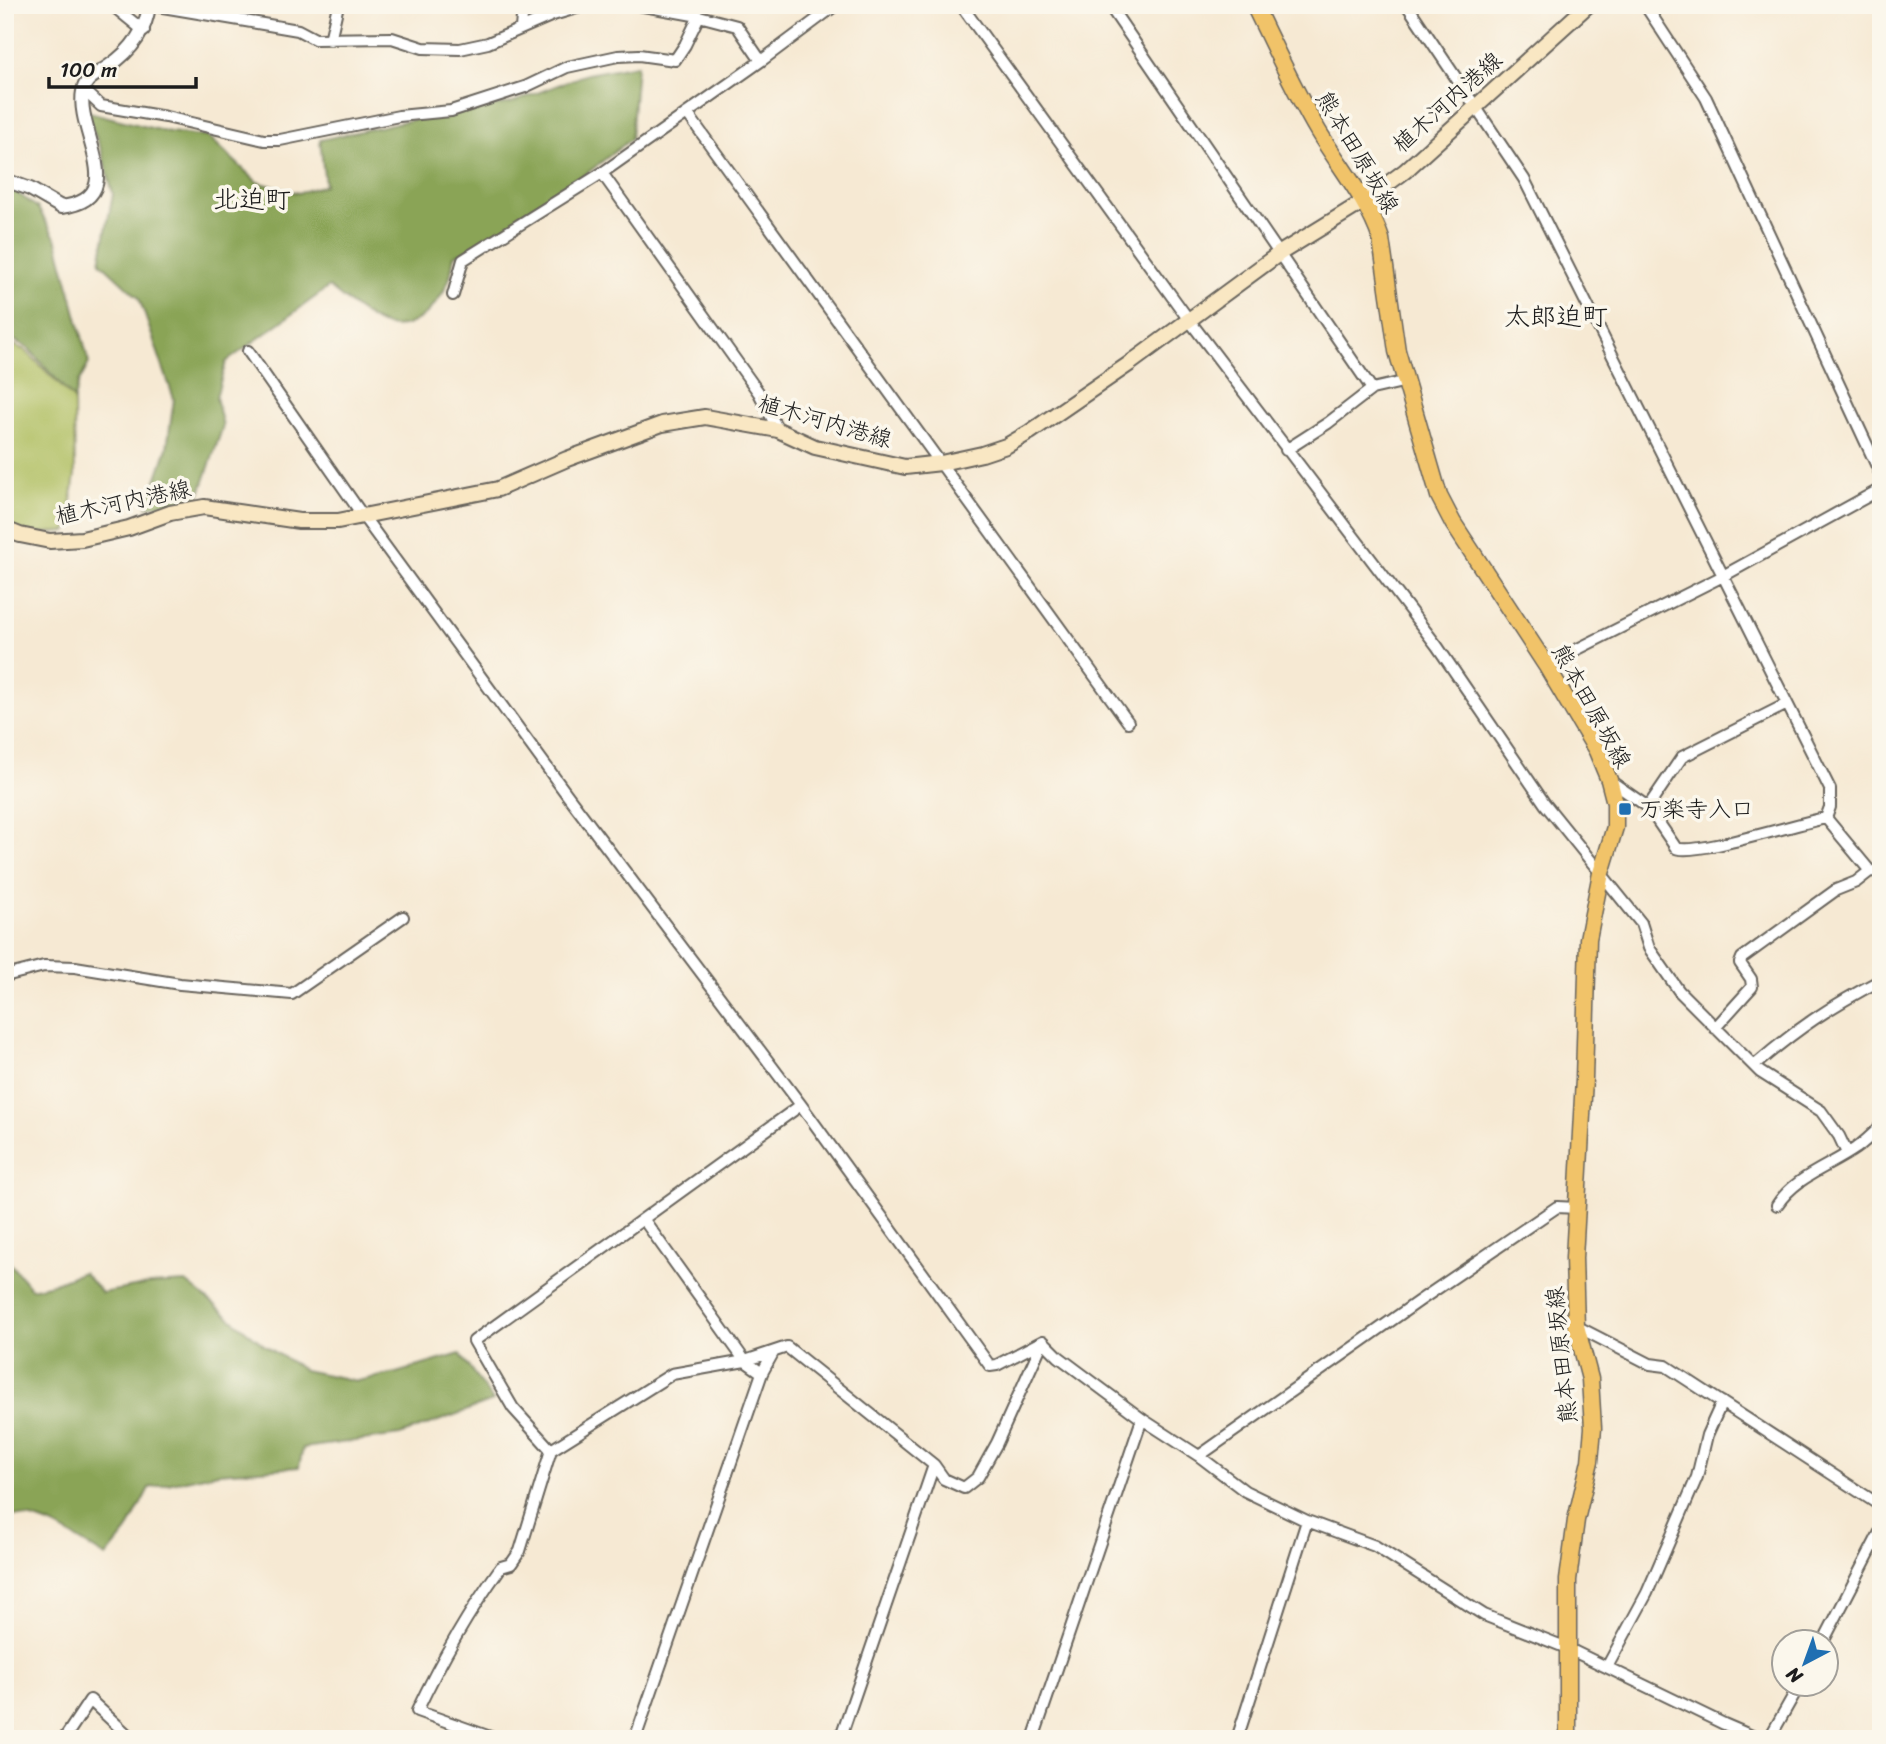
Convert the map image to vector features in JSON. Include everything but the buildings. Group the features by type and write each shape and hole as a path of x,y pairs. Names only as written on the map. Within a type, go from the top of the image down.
{"main road":[{"name":"熊本田原坂線","path":"1254,5 1288,78 1375,221 1381,239 1397,351 1439,496 1460,534 1546,665 1597,751 1615,803 1615,827 1601,873 1588,939 1584,1079 1574,1258 1576,1326 1590,1379 1593,1428 1590,1461 1576,1520 1568,1580 1568,1739"},
{"name":"植木河内港線","path":"5,529 50,541 82,539 130,528 170,513 204,507 299,521 338,521 498,489 567,459 662,424 705,417 746,422 778,430 815,447 905,467 982,454 1006,446 1052,417 1280,254 1363,202 1405,171 1588,5"}],"street":[{"path":"112,5 144,31"},
{"path":"5,180 61,207 79,204 89,198 98,182 98,170 82,111 83,89 93,76 119,58 144,31 150,5 298,30 315,39 392,38 423,48 460,49 488,43 553,15 596,5"},
{"path":"211,5 227,18"},
{"path":"330,40 338,5"},
{"path":"521,28 523,5"},
{"path":"638,5 737,26 761,61"},
{"path":"83,89 102,106 280,140 398,116 451,111 525,87 567,67 618,56 639,55 674,60 712,5"},
{"path":"453,295 463,260 602,173 836,5"},
{"path":"961,5 1189,320 1437,646 1545,804 1641,923 1649,948 1679,991 1754,1066 1785,1090 1821,1111 1839,1136 1847,1153"},
{"path":"1109,5 1372,389"},
{"path":"1407,5 1524,178 1830,789 1830,807 1826,818"},
{"path":"1645,5 1706,97 1881,475"},
{"path":"687,114 1128,722"},
{"path":"602,173 759,393 778,430"},
{"path":"248,352 363,516 568,796 801,1105 990,1366 1043,1341"},
{"path":"1286,450 1328,423 1372,389 1407,381"},
{"path":"1546,665 1723,576 1881,489"},
{"path":"1648,807 1682,757 1787,704"},
{"path":"1609,780 1648,807 1676,848 1684,851 1701,850 1798,823 1826,818"},
{"path":"1715,1028 1752,987 1751,979 1740,963 1742,958 1836,890 1875,871 1826,818"},
{"path":"5,976 44,965 75,967 180,984 292,994 403,917"},
{"path":"1754,1066 1787,1037 1832,1005 1881,980"},
{"path":"551,1450 513,1408 474,1341 801,1105"},
{"path":"1777,1205 1785,1192 1847,1153 1881,1126"},
{"path":"1199,1456 1557,1207 1577,1208"},
{"path":"644,1220 745,1361 762,1373"},
{"path":"1576,1326 1650,1364 1666,1366 1881,1506"},
{"path":"1043,1341 1059,1357 1142,1419 1199,1456 1245,1491 1307,1521 1375,1546 1484,1615 1567,1647 1759,1739"},
{"path":"496,1739 417,1711 470,1610 501,1567 512,1564 520,1551 551,1450 671,1374 745,1361 787,1347 934,1465 944,1479 964,1488 978,1477 997,1443 1043,1341"},
{"path":"635,1739 762,1373 773,1353"},
{"path":"1607,1667 1652,1581 1697,1477 1707,1435 1723,1402"},
{"path":"1033,1739 1142,1419"},
{"path":"840,1739 934,1465"},
{"path":"1237,1739 1307,1521"},
{"path":"1831,1628 1881,1530"},
{"path":"1769,1739 1793,1698"},
{"path":"64,1739 90,1700 132,1739"},
{"path":"1724,1724 1735,1739"}],"green space":[{"path":"637,65 631,139 499,237 454,256 443,292 437,302 420,318 400,326 388,326 364,314 329,287 226,362 216,397 223,426 199,496 147,507 167,448 174,399 139,298 100,262 113,194 101,149 85,111 163,131 209,137 257,182 298,193 325,185 320,140 401,122 511,103 587,74"},
{"path":"13,190 38,208 57,241 89,363 74,399 28,348 5,335 5,191"},
{"path":"5,341 25,350 74,399 75,475 67,531 20,535 5,529"},
{"path":"5,1257 31,1289 83,1272 102,1293 150,1284 186,1282 264,1345 304,1370 357,1381 396,1373 460,1354 493,1401 400,1435 303,1448 299,1467 218,1473 149,1488 127,1531 106,1557 46,1523 33,1518 5,1516"}],"place":[{"name":"万楽寺入口","path":"1625,809"}],"district":[{"name":"北迫町","path":"252,199"},
{"name":"太郎迫町","path":"1556,316"}]}
